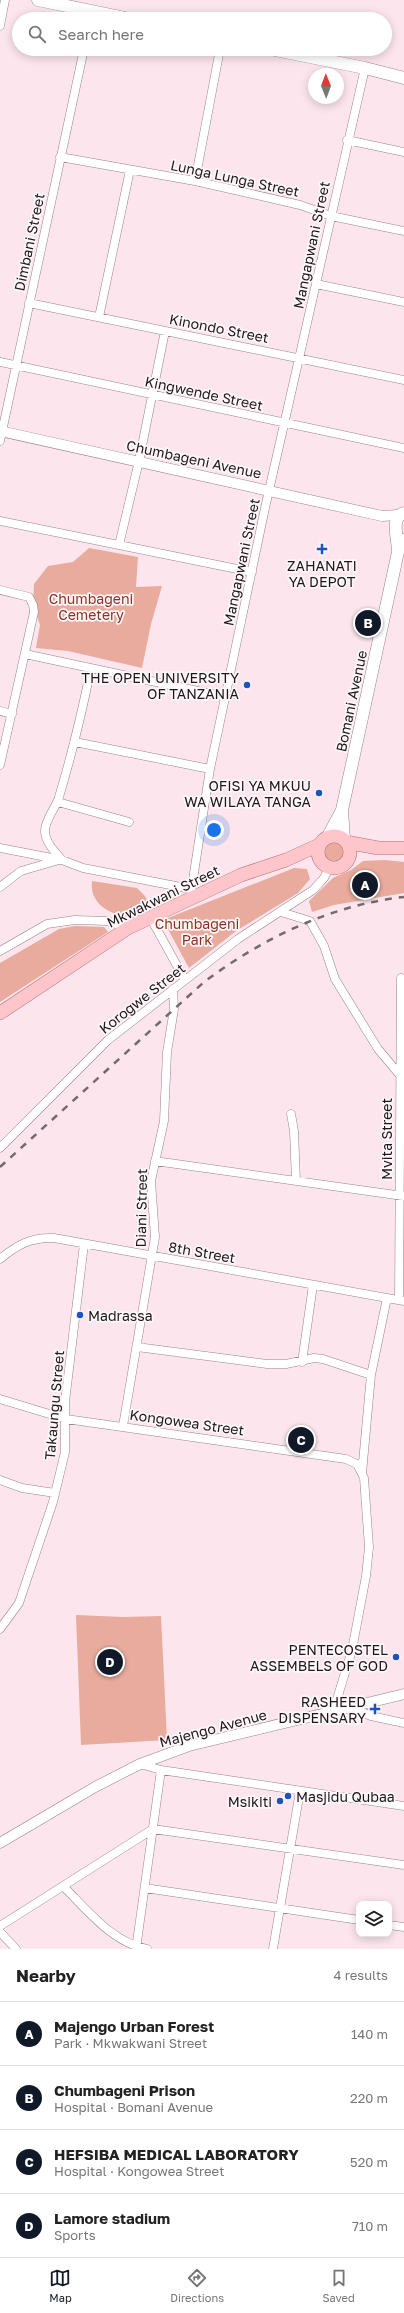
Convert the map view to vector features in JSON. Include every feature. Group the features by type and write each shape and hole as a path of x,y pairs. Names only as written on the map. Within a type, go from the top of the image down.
{"main road":[{"path":"38,0 81,12"},
{"path":"305,56 365,68 404,78"},
{"path":"398,552 400,519"},
{"path":"398,552 404,540"},
{"name":"Bomani Avenue","path":"342,810 398,552"},
{"path":"342,810 345,841 350,848 348,861"},
{"path":"325,865 318,851 342,810"},
{"path":"323,841 333,836 345,841 378,848 404,848"},
{"name":"Mkwakwani Street","path":"0,1013 128,928 190,894 286,860 323,841"},
{"path":"286,860 325,865 336,869 348,861 378,848"}],"street":[{"path":"0,26 5,0"},
{"name":"Dimbani Street","path":"1,434 82,56"},
{"path":"195,181 219,56"},
{"name":"Mangapwani Street","path":"190,894 210,769 269,489 300,358 347,140 365,68"},
{"path":"347,140 404,152"},
{"name":"Lunga Lunga Street","path":"60,157 195,181 300,205 331,216 404,231"},
{"path":"99,317 130,170"},
{"path":"316,284 404,302"},
{"name":"Kinondo Street","path":"29,303 404,380"},
{"path":"119,545 139,461 165,331"},
{"name":"Kingwende Street","path":"0,362 285,424 404,448"},
{"name":"Chumbageni Avenue","path":"1,434 139,461 400,519"},
{"path":"0,521 252,572"},
{"path":"0,590 23,594 29,597 33,605 34,612 0,765"},
{"path":"25,654 226,697"},
{"path":"62,860 52,848 45,836 45,829 58,802 75,742 91,668"},
{"path":"0,711 12,714"},
{"path":"75,742 210,769"},
{"path":"58,802 129,822"},
{"path":"0,848 62,860 83,868 190,894"},
{"path":"0,887 21,871 62,860"},
{"name":"Korogwe Street","path":"0,1148 108,1040 238,939 313,890 324,878 325,865"},
{"path":"281,912 310,921 324,946 335,978 378,1049 402,1074"},
{"path":"150,917 185,980"},
{"path":"0,951 47,924 75,920 107,920 128,928"},
{"name":"Mvita Street","path":"400,978 403,1004 402,1301"},
{"name":"Diani Street","path":"123,1426 153,1256 155,1237 151,1181 164,1121 167,1052 174,1009 173,989"},
{"path":"291,1114 294,1131 296,1181"},
{"path":"155,1161 402,1196"},
{"name":"8th Street","path":"0,1259 16,1246 31,1239 41,1237 402,1301"},
{"name":"Takaungu Street","path":"0,1629 18,1603 55,1493 65,1452 65,1402 84,1244"},
{"path":"302,1362 313,1285"},
{"path":"333,1712 352,1650 366,1576 369,1547 363,1476 371,1375 388,1298"},
{"path":"137,1347 267,1364 302,1362 314,1358 323,1359 371,1375"},
{"name":"Kongowea Street","path":"0,1399 66,1419 346,1459 357,1464 363,1476"},
{"path":"0,1480 22,1488 55,1493"},
{"name":"Majengo Avenue","path":"0,1843 95,1787 140,1764 189,1746 404,1694"},
{"path":"350,1707 371,1716 404,1723"},
{"path":"140,1764 161,1770 404,1806"},
{"path":"136,1948 161,1770"},
{"path":"273,1949 289,1848 300,1791"},
{"path":"0,1926 64,1887 153,1829 404,1864"},
{"path":"64,1887 102,1925 136,1948 147,1949"},
{"path":"145,1888 356,1920"},
{"path":"392,1925 404,1927"},
{"path":"0,1932 16,1949"}],"green space":[{"name":"Chumbageni Cemetery","path":"89,548 138,557 136,587 162,586 151,624 142,668 68,651 36,648 40,625 33,605 34,584 48,566 73,562"},
{"path":"330,841 338,841 344,847 344,855 338,861 330,861 324,855 324,847"},
{"path":"385,860 404,862 404,893 334,905 312,912 309,901 333,878 351,870 363,861"},
{"name":"Chumbageni Park","path":"294,868 307,869 310,879 298,893 236,931 189,968 163,920"},
{"path":"92,881 137,888 145,896 150,907 132,918 124,917 110,911 103,907 94,896"},
{"path":"75,926 104,927 108,932 0,1002 0,963 59,929"},
{"path":"76,1615 123,1617 161,1616 167,1740 81,1745"}],"railway":[{"path":"0,1167 204,982 227,966 274,938 324,916 350,907 404,897"}],"place":[{"name":"ZAHANATI YA DEPOT","path":"322,549"},
{"name":"Chumbageni Prison","path":"368,623"},
{"name":"THE OPEN UNIVERSITY OF TANZANIA","path":"247,685"},
{"name":"OFISI YA MKUU WA WILAYA TANGA","path":"319,793"},
{"name":"Majengo Urban Forest","path":"365,885"},
{"name":"Madrassa","path":"80,1315"},
{"name":"HEFSIBA MEDICAL LABORATORY","path":"301,1440"},
{"name":"PENTECOSTEL ASSEMBELS OF GOD","path":"396,1657"},
{"name":"Lamore stadium","path":"110,1662"},
{"name":"RASHEED DISPENSARY","path":"375,1709"},
{"name":"Masjidu Qubaa","path":"288,1796"},
{"name":"Msikiti","path":"280,1801"}]}
